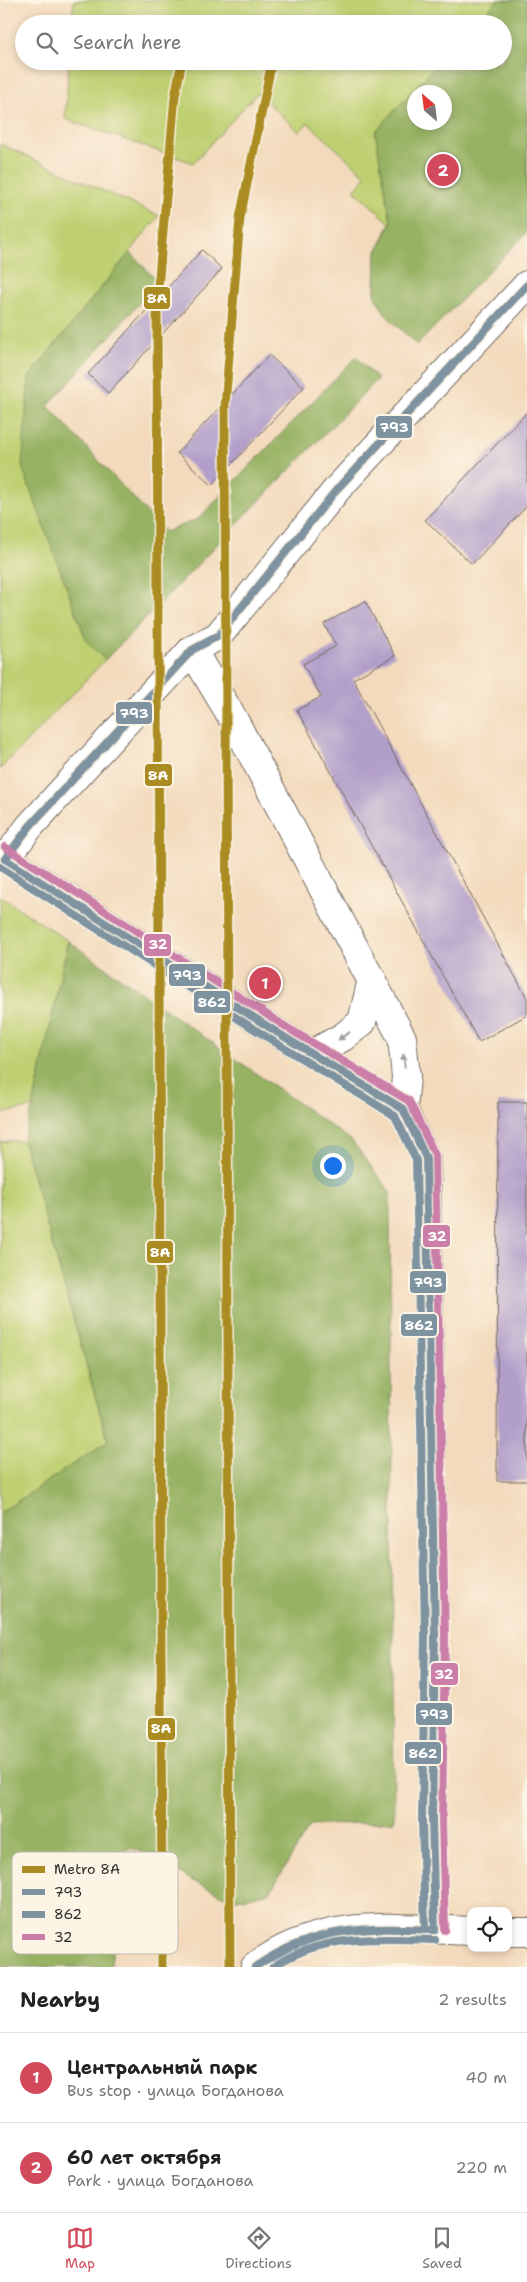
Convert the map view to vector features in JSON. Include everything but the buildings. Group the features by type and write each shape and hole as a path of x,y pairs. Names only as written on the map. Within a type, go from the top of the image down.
{"street":[{"path":"403,1109 312,1054 2,857 192,650 218,636 338,488 527,286"},
{"path":"192,650 235,722 402,1038 406,1077 403,1109 426,1158 435,1636 432,1820 435,1930"},
{"path":"312,1054 343,1037 362,1022 372,980"},
{"path":"255,1967 274,1952 322,1933 375,1927 467,1931"},
{"path":"512,1932 527,1932"}],"green space":[{"path":"74,0 527,0 527,230 387,316 375,297 376,254 390,223 354,190 366,176 308,123 299,132 257,93 193,163 65,119 68,70 512,70 512,15 72,15"},
{"path":"498,0 527,0 527,232 417,345 387,316 375,297 376,254 391,223 375,132 407,97 407,130 452,130 452,85 418,85 432,70 512,70 512,15 484,15"},
{"path":"0,144 159,216 29,377 87,642 105,660 0,769"},
{"path":"130,252 158,282 48,406 165,532 198,519 356,357 378,379 105,660 87,642 22,467 29,377"},
{"path":"0,896 68,941 33,1107 0,1114"},
{"path":"68,941 352,1141 390,1192 394,1821 310,1826 270,1892 233,1900 191,1880 178,1871 178,1852 142,1852 130,1848 122,1852 12,1852 12,1954 112,1954 111,1967 0,1967 0,1513 108,1441 23,1140 33,1107"},
{"path":"23,1140 108,1441 0,1513 0,1142"}],"metro line":[{"name":"8А","path":"162,1852 157,299 175,96 180,70"},
{"name":"8А","path":"230,1967 225,406 240,218 270,70"},
{"name":"8А","path":"162,1954 162,1967"}],"transit line":[{"name":"793","path":"5,859 30,826 192,650 218,636 338,488 527,285"},
{"name":"32","path":"5,847 291,1030 409,1101 435,1155 445,1636 442,1820 445,1930"},
{"name":"793","path":"5,859 286,1038 403,1109 426,1158 435,1636 432,1820 435,1930"},
{"name":"862","path":"0,867 281,1046 395,1116 416,1160 425,1636 422,1820 425,1930"},
{"name":"793","path":"255,1967 299,1943 320,1936 363,1930 435,1930"},
{"name":"862","path":"273,1967 291,1956 330,1943 372,1939 435,1940"}],"place":[{"name":"60 лет октября","path":"443,170"},
{"name":"Центральный парк","path":"265,983"}]}
